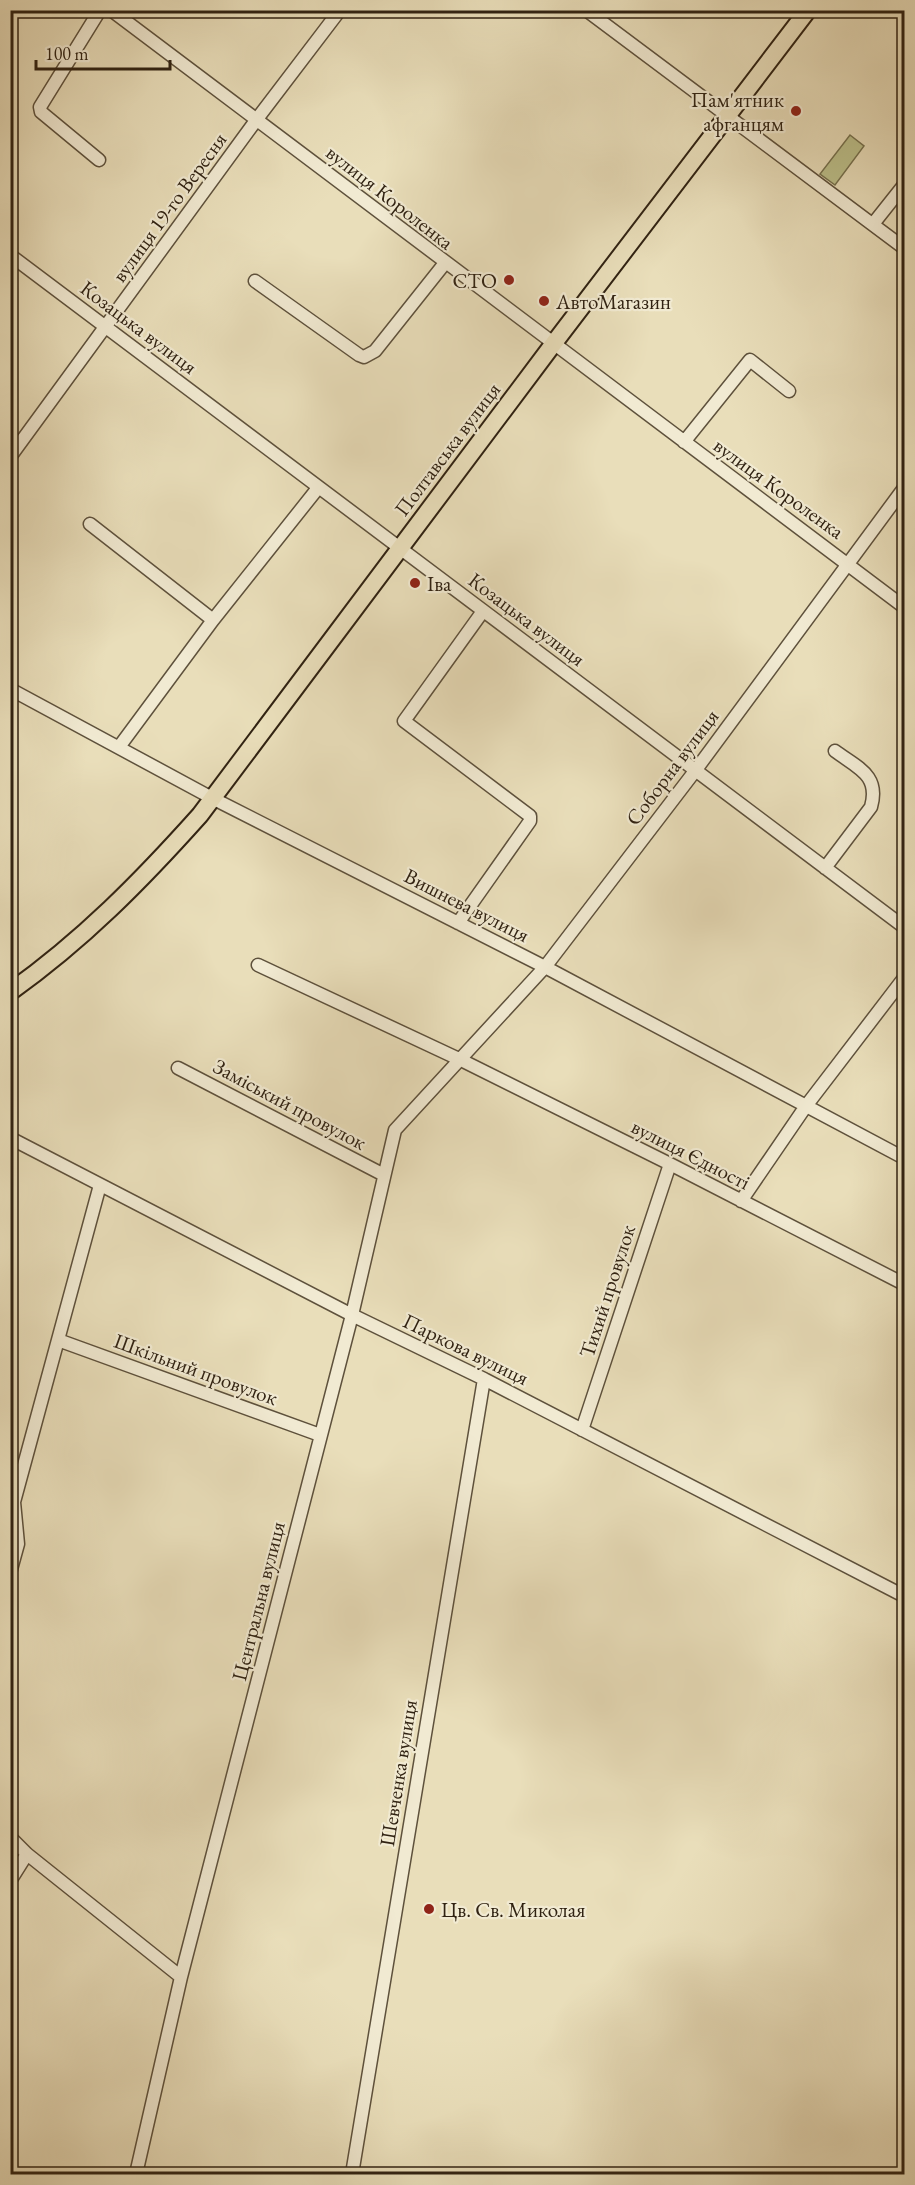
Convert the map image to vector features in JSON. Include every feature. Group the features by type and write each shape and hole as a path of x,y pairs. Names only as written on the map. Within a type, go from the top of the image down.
{"highway":[{"name":"Полтавська вулиця","path":"10,992 75,943 113,908 150,871 212,798 808,10"}],"street":[{"path":"99,160 41,112 40,107 100,10"},
{"name":"вулиця Короленка","path":"111,10 445,263 849,563 904,607"},
{"name":"вулиця 19-го Вересня","path":"10,456 257,119 340,10"},
{"path":"586,10 904,248"},
{"path":"873,224 904,185"},
{"name":"Козацька вулиця","path":"10,255 904,927"},
{"path":"255,281 364,357 375,351 445,263"},
{"path":"684,442 750,360 789,391"},
{"path":"119,747 213,620 318,488"},
{"name":"Соборна вулиця","path":"459,1059 545,967 695,771 904,488"},
{"path":"90,524 213,620"},
{"path":"458,923 530,821 530,816 404,721 483,611"},
{"name":"Вишнева вулиця","path":"10,689 212,798 545,967 904,1158"},
{"path":"825,868 871,807 874,797 874,786 866,774 835,751"},
{"name":"вулиця Єдності","path":"258,965 459,1059 904,1284"},
{"path":"741,1201 806,1106 904,978"},
{"name":"Центральна вулиця","path":"136,2175 181,1977 352,1315 394,1130 459,1059"},
{"name":"Заміський провулок","path":"178,1068 384,1175"},
{"name":"Паркова вулиця","path":"10,1138 904,1596"},
{"name":"Тихий провулок","path":"582,1430 670,1164"},
{"path":"10,1573 18,1544 14,1502 100,1185"},
{"name":"Шкільний провулок","path":"58,1340 321,1435"},
{"name":"Шевченка вулиця","path":"352,2175 483,1379"},
{"path":"10,1837 27,1854 181,1977"},
{"path":"10,1881 27,1854"}],"green space":[{"path":"850,135 864,146 835,185 820,174"}],"place":[{"name":"Пам'ятник афганцям","path":"796,111"},
{"name":"СТО","path":"509,280"},
{"name":"АвтоМагазин","path":"544,301"},
{"name":"Іва","path":"415,583"},
{"name":"Цв. Св. Миколая","path":"429,1909"}]}
